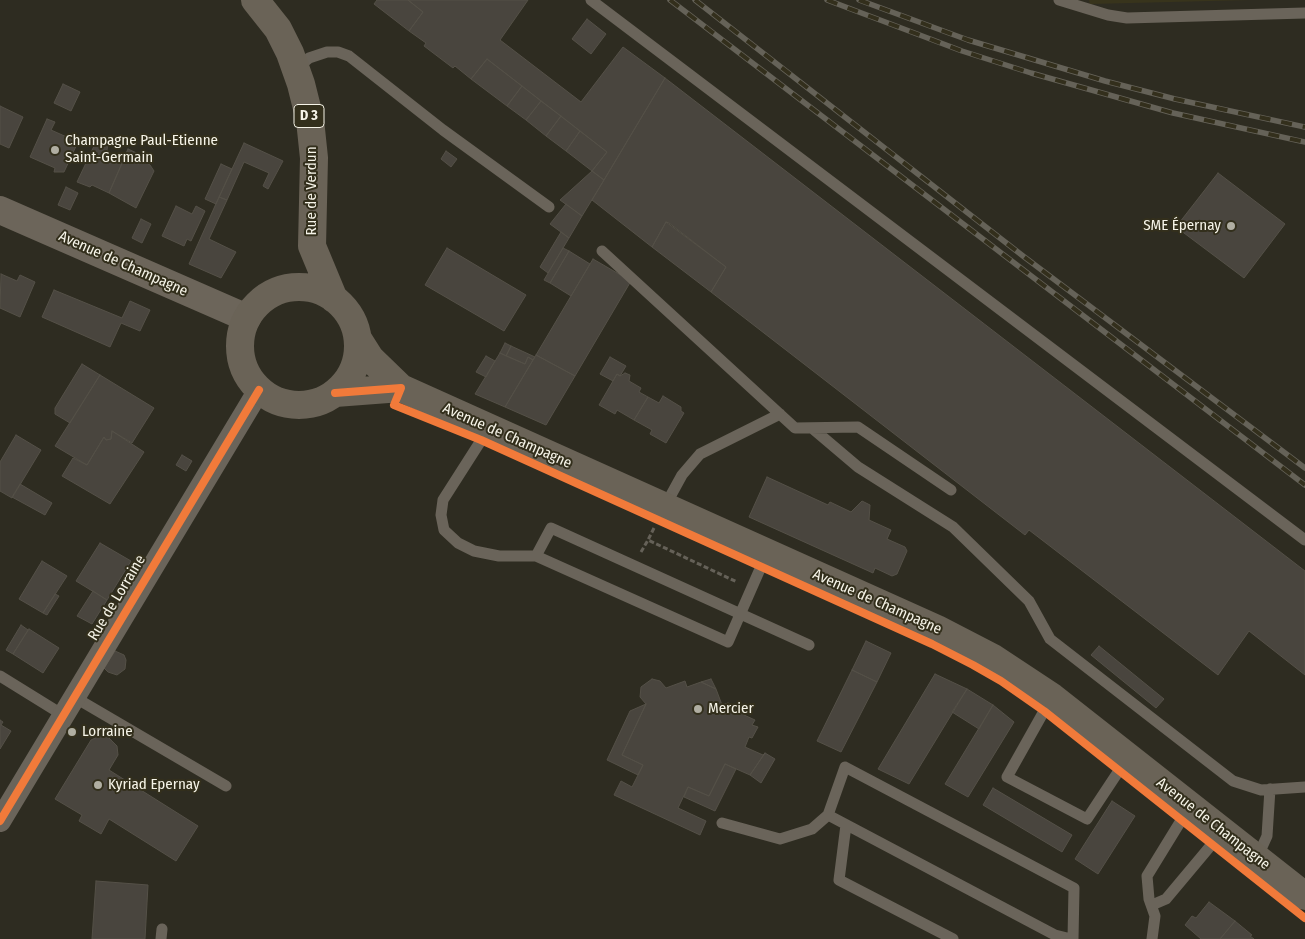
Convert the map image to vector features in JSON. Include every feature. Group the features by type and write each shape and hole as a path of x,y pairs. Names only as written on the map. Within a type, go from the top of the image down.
{"main road":[{"name":"Rue de Verdun","path":"255,0 278,29 296,69 310,120 314,158 312,246 334,299"},
{"name":"Avenue de Champagne","path":"0,210 247,318"},
{"name":"Rue de Verdun","path":"279,291 312,246"},
{"path":"293,287 308,288 322,292 334,299 346,310 354,324 358,339 358,354 354,369 335,394 320,401 305,405 288,405 273,400 259,390 247,375 241,356 240,337 247,318 255,306 279,291 293,287"},
{"name":"Avenue de Champagne","path":"358,339 370,358 401,388 938,629 993,658 1052,697 1305,896"},
{"name":"Avenue de Champagne","path":"335,394 401,388"}],"street":[{"name":"Rue de Lorraine","path":"0,822 259,390"}],"lane":[{"path":"591,0 1305,540"},
{"path":"1059,0 1108,15 1127,18 1305,12"},
{"path":"296,69 309,58 326,52 338,52 349,56 443,130 549,207"},
{"path":"602,251 795,428 858,427 951,490"},
{"path":"664,507 682,475 700,454 780,414"},
{"path":"489,428 443,500 441,515 444,530 458,543 474,551 499,556 536,556 728,642 767,553"},
{"path":"812,428 858,467 952,527 1029,601 1050,639 1232,780 1261,790 1305,787"},
{"path":"536,556 551,528 809,645"},
{"path":"0,676 69,706 226,786"},
{"path":"1052,697 1007,777 1087,819 1128,757"},
{"path":"722,823 780,839 812,829 828,815 845,767 1074,888 1072,939 1054,935 828,815"},
{"path":"1257,858 1267,836 1270,789"},
{"path":"1152,939 1155,916 1147,876 1190,806"},
{"path":"846,825 839,880 953,939"},
{"path":"1152,905 1166,899 1223,831"}],"path":[{"path":"664,507 648,540 737,582 726,608"}],"shaded area":[{"path":"1089,0 1250,0 1090,4"}],"building":[{"path":"377,0 408,0 423,12 409,31 374,4"},
{"path":"408,0 528,0 500,40 581,102 623,47 665,78 604,180 592,171 607,152 487,59 471,79 424,46 426,43 409,31 423,12"},
{"path":"587,19 606,34 591,54 572,39"},
{"path":"487,59 522,86 507,106 471,79"},
{"path":"665,78 1305,571 1305,675 1249,631 1218,675 1029,530 1025,535 711,292 726,267 669,223 666,222 652,247 592,200"},
{"path":"63,84 80,92 71,111 54,103"},
{"path":"522,86 541,101 526,120 507,106"},
{"path":"541,101 561,116 546,136 526,120"},
{"path":"0,106 23,117 9,148 0,144"},
{"path":"561,116 580,131 566,151 546,136"},
{"path":"47,119 55,122 51,130 78,142 64,172 54,172 55,168 30,157"},
{"path":"580,131 607,152 592,171 566,151"},
{"path":"102,141 108,143 107,150 110,153 124,159 109,193 92,185 90,187 77,182 95,144 97,145"},
{"path":"244,143 283,161 268,189 263,186 269,173 244,162 227,200 219,197"},
{"path":"128,149 141,155 138,164 145,162 154,171 136,208 109,193"},
{"path":"446,151 457,159 451,167 441,159"},
{"path":"221,164 232,169 216,204 205,199"},
{"path":"592,171 604,180 582,216 560,200"},
{"name":"SME Épernay","path":"1218,173 1285,224 1244,278 1176,227"},
{"path":"66,187 78,193 70,210 58,205"},
{"path":"219,197 227,200 209,239 236,252 221,278 189,264"},
{"path":"566,204 582,216 569,238 550,224"},
{"path":"176,206 192,214 196,206 205,211 191,241 187,239 184,246 162,236"},
{"path":"141,219 151,224 142,243 132,238"},
{"path":"666,222 726,267 711,292 652,247"},
{"path":"561,232 569,238 548,273 540,267"},
{"path":"447,248 526,295 504,331 425,285"},
{"path":"563,248 569,251 550,283 544,280"},
{"path":"569,251 590,264 571,296 550,283"},
{"path":"593,259 631,281 575,376 536,355"},
{"path":"1,274 17,281 20,275 35,282 20,317 0,308"},
{"path":"54,290 122,318 130,301 150,310 140,331 121,323 110,347 42,317"},
{"path":"505,343 511,346 506,356 500,353"},
{"path":"511,346 535,357 533,360 528,357 525,364 506,356"},
{"path":"500,353 525,364 528,357 533,360 505,407 475,394"},
{"path":"536,355 575,376 546,425 505,407"},
{"path":"486,356 495,361 486,377 476,372"},
{"path":"610,357 626,366 620,376 617,374 613,381 600,374"},
{"path":"82,364 100,375 70,423 55,414 55,408"},
{"path":"625,373 630,375 629,381 641,388 639,392 648,397 634,420 617,410 615,414 599,405 617,374 620,376"},
{"path":"100,375 154,408 132,443 112,431 111,439 106,440 104,437 87,465 55,446"},
{"path":"663,396 681,407 681,411 684,413 666,443 650,434 652,430 634,420 648,397 659,403"},
{"path":"112,431 144,452 110,504 62,476 73,458 87,465 104,437 106,440 111,439"},
{"path":"16,435 41,450 12,498 0,491 0,462"},
{"path":"182,455 192,461 186,471 176,465"},
{"path":"767,477 828,505 830,502 851,512 862,501 870,505 869,520 891,530 887,539 905,547 907,551 897,574 892,576 875,568 873,573 749,517"},
{"path":"20,484 52,503 45,515 12,497"},
{"path":"100,543 131,561 107,600 76,581"},
{"path":"42,561 67,576 43,613 19,599"},
{"path":"93,591 107,600 92,624 77,616"},
{"path":"55,594 59,596 47,615 43,613"},
{"path":"21,625 28,630 13,654 6,650"},
{"path":"29,629 59,648 43,673 13,654"},
{"path":"866,641 891,653 877,682 852,670"},
{"path":"1099,646 1164,699 1156,708 1091,655"},
{"path":"115,651 124,655 126,660 125,669 117,675 108,672 104,668"},
{"path":"852,670 877,682 841,752 817,741"},
{"path":"935,674 967,689 909,784 878,769"},
{"path":"652,679 660,681 666,688 685,681 687,687 701,682 716,689 722,705 728,703 746,710 744,715 755,720 752,725 758,727 752,738 749,737 745,747 763,755 765,753 750,775 725,764 709,796 688,787 678,808 706,821 700,835 614,795 621,781 632,787 643,765 622,755 646,704 640,697 641,687"},
{"path":"711,679 716,689 701,682"},
{"path":"967,689 993,705 979,729 952,712"},
{"path":"646,704 622,755 643,765 638,775 607,760 630,711"},
{"path":"993,705 1014,722 968,797 945,784"},
{"path":"0,720 3,722 1,725 11,731 0,749"},
{"name":"Kyriad Epernay","path":"100,736 107,736 117,746 118,755 109,770 198,826 176,861 109,819 101,834 79,821 82,815 55,799 91,740"},
{"path":"765,753 775,759 761,783 750,775"},
{"path":"725,764 736,769 715,811 684,797 688,787 709,796"},
{"path":"993,788 1072,835 1062,852 983,805"},
{"path":"1112,801 1135,816 1098,874 1075,859"},
{"path":"96,881 148,885 145,939 92,939"},
{"path":"1209,902 1235,921 1220,939 1201,939 1185,925 1192,916 1196,918"},
{"path":"1235,921 1252,935 1250,936 1254,939 1220,939"}],"railway":[{"path":"670,0 1305,485"},
{"path":"695,0 1023,256 1305,468"},
{"path":"827,0 962,51 1031,73 1173,113 1305,142"},
{"path":"859,0 968,40 1105,81 1175,99 1305,127"}],"cycle path":[{"path":"335,393 401,388 394,405 481,440 932,644 973,665 1001,681 1044,711 1305,918"},
{"path":"0,821 259,390"}],"place":[{"name":"Champagne Paul-Etienne Saint-Germain","path":"55,150"},
{"name":"SME Épernay","path":"1231,226"},
{"name":"Mercier","path":"698,709"},
{"name":"Lorraine","path":"72,732"},
{"name":"Kyriad Epernay","path":"98,785"}]}
